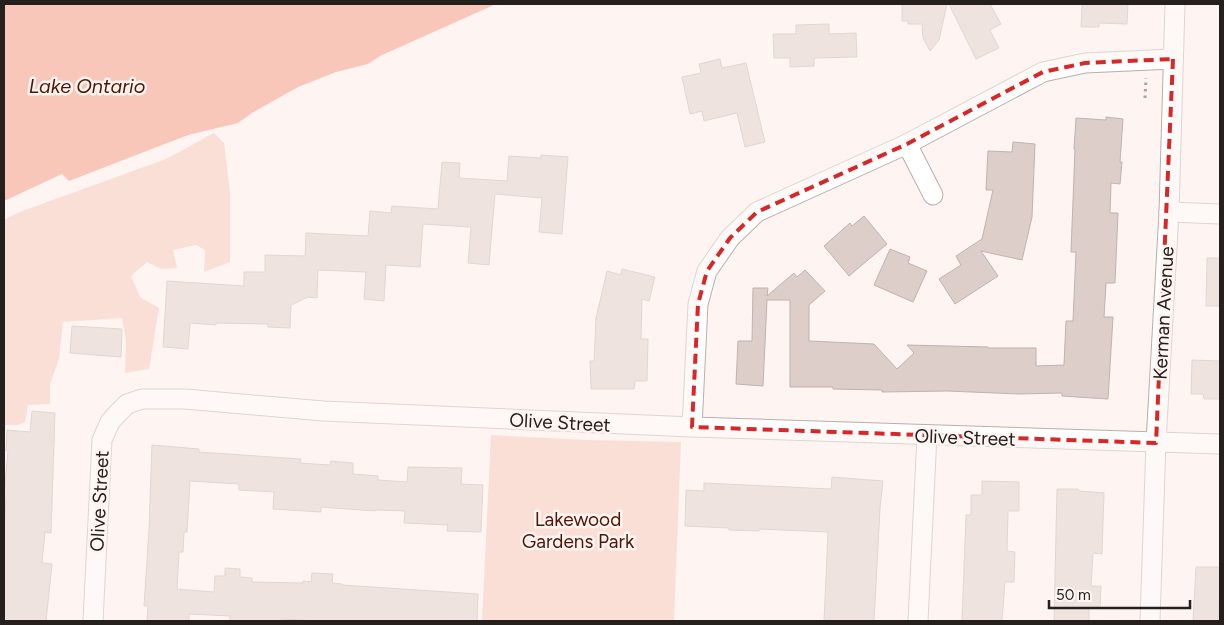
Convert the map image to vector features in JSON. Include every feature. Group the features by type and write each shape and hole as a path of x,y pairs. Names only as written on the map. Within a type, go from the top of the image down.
{"street":[{"name":"Kerman Avenue","path":"1150,621 1156,443 1169,212 1175,4"},
{"path":"692,428 698,304 707,271 730,238 757,212 907,144 1043,72 1085,63 1172,59"},
{"path":"907,144 933,195"},
{"path":"1169,212 1220,214"},
{"name":"Olive Street","path":"93,621 102,440 110,422 118,413 127,404 142,399 185,399 323,411 692,428 1220,444"},
{"path":"918,621 926,436"}],"highlighted area":[{"path":"1173,59 1156,443 692,427 698,304 707,271 730,238 757,212 907,144 1043,72 1085,63"}],"green space":[{"path":"214,133 224,143 230,192 230,262 204,272 205,250 196,245 173,250 177,268 161,269 147,262 131,276 140,297 159,308 149,369 125,373 126,340 122,318 63,322 59,359 50,384 50,404 28,405 25,422 18,425 4,425 4,220 17,213 166,159"},
{"name":"Lakewood Gardens Park","path":"491,435 681,442 674,621 482,621"}],"water":[{"name":"Lake Ontario","path":"4,4 496,4 380,56 368,64 336,72 298,87 238,123 188,135 69,181 62,174 4,201"}],"building":[{"path":"902,4 947,4 939,40 930,51 923,38 922,24 908,24 908,21 902,21"},
{"path":"949,4 990,4 1001,24 990,30 999,48 976,59"},
{"path":"1082,4 1128,4 1127,24 1099,23 1099,27 1081,27"},
{"path":"829,24 829,34 856,33 857,57 814,58 814,66 790,67 790,58 774,58 773,34 796,34 796,25"},
{"path":"720,59 722,68 746,63 765,142 745,147 737,113 704,121 702,111 690,114 682,77 701,73 699,64"},
{"path":"1106,117 1123,119 1120,184 1111,183 1110,213 1118,213 1115,283 1106,283 1104,317 1113,317 1108,399 1062,396 1062,393 882,392 882,390 833,389 833,387 790,387 790,300 767,300 763,386 736,384 738,341 752,341 753,288 768,288 767,296 794,273 797,277 805,270 825,291 809,305 809,341 874,344 897,369 914,353 907,345 1036,348 1036,366 1064,365 1066,321 1073,321 1076,252 1071,252 1076,118 1106,120"},
{"path":"1013,142 1035,144 1032,217 1022,260 981,251 998,276 955,304 939,279 961,265 956,256 982,239 993,190 986,190 988,151 1012,152"},
{"path":"541,155 568,157 562,234 539,232 542,198 495,194 489,265 468,263 471,227 423,224 420,267 386,265 384,301 364,299 366,272 318,270 317,298 308,297 291,305 290,328 268,327 268,324 216,323 216,325 190,323 188,349 163,347 167,281 244,286 244,272 265,272 265,255 305,256 306,233 368,236 370,211 391,213 392,206 438,209 442,162 460,163 459,178 507,181 509,156 541,158"},
{"path":"864,216 887,244 849,276 824,246 850,223 852,226"},
{"path":"890,249 910,257 908,263 927,271 913,302 874,285"},
{"path":"1207,258 1220,258 1220,306 1206,306"},
{"path":"622,269 655,277 649,301 642,299 641,339 648,339 647,381 635,381 634,389 591,389 590,361 594,361 596,318 607,271 621,275"},
{"path":"72,326 122,329 121,357 70,353"},
{"path":"1192,360 1220,361 1220,399 1204,399 1203,394 1191,394"},
{"path":"32,411 55,413 51,533 45,532 42,563 52,564 46,621 4,621 6,499 4,499 4,495 8,451 6,451 7,430 30,432"},
{"path":"152,445 199,449 199,452 301,459 300,463 330,465 331,461 353,463 353,474 378,476 378,480 407,482 408,467 462,468 461,484 483,485 481,532 447,531 448,525 404,523 405,511 321,507 321,512 273,509 274,492 239,490 239,484 190,481 187,532 184,532 183,552 179,552 177,589 214,592 215,576 225,576 225,568 240,569 240,577 252,578 252,582 303,583 303,581 311,582 312,573 333,574 332,583 342,585 478,594 477,621 317,621 282,619 282,621 230,621 230,616 189,614 189,621 147,621 148,606 144,606"},
{"path":"832,477 883,481 874,621 824,621 828,532 759,529 759,531 729,530 729,528 685,526 686,490 704,491 704,483 831,489"},
{"path":"982,481 1019,482 1019,511 1008,511 1007,551 1015,552 1014,582 1005,582 1002,621 962,621 966,515 971,515 971,495 982,495"},
{"path":"1057,489 1078,489 1079,491 1104,493 1102,554 1093,553 1091,586 1101,586 1100,608 1089,608 1089,621 1054,621"},
{"path":"1196,567 1220,567 1219,621 1193,621"}]}
